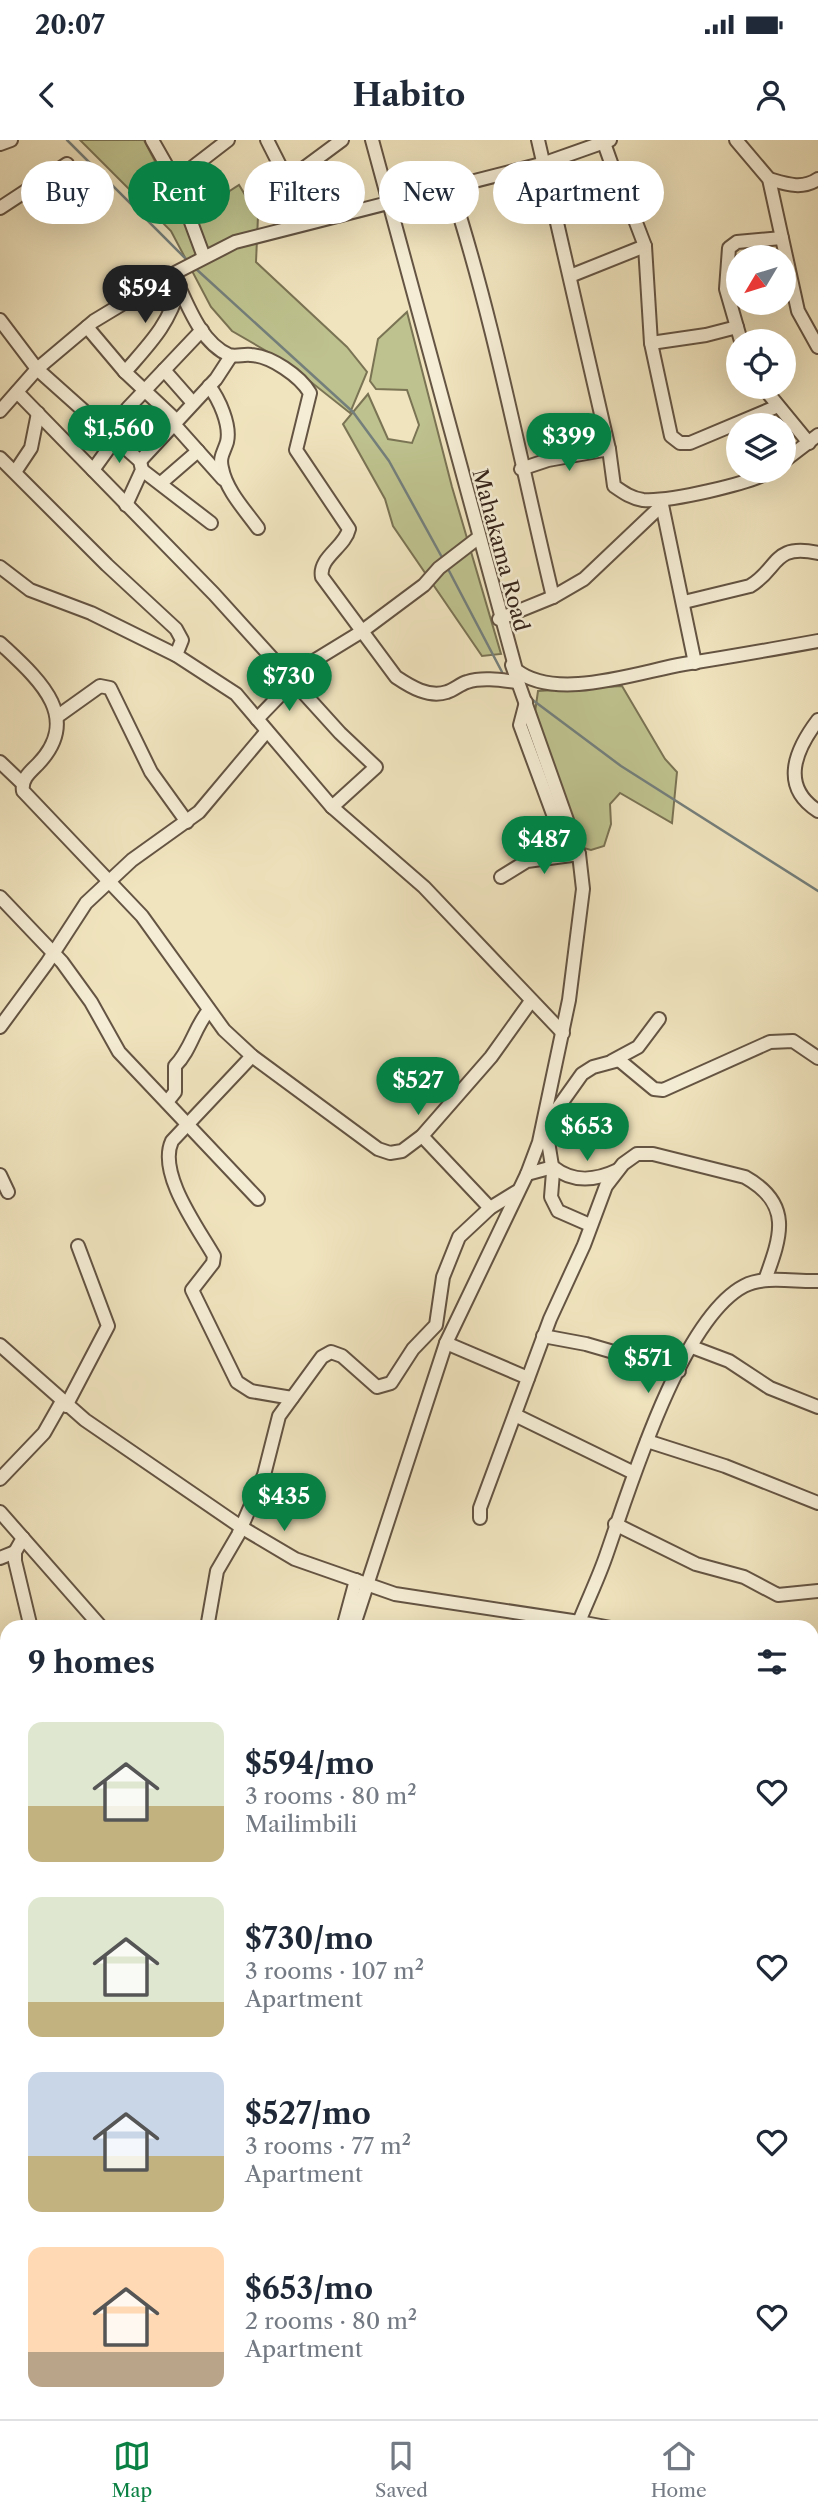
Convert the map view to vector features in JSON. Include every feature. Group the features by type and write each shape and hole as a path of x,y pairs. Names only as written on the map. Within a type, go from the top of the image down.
{"street":[{"path":"0,144 11,140"},
{"path":"152,140 164,161"},
{"path":"201,161 228,140"},
{"path":"267,140 278,161"},
{"path":"314,161 342,140"},
{"name":"Mahakama Road","path":"372,140 379,165"},
{"path":"538,140 544,161"},
{"path":"736,140 769,179 798,311 818,346"},
{"path":"551,161 607,142 620,188 613,200 632,212 646,246 651,343 667,428 675,441 684,444 699,440 778,406"},
{"path":"769,179 793,186 810,185 818,179"},
{"path":"0,208 21,194"},
{"path":"191,224 202,259"},
{"path":"0,411 37,369 87,327 175,273 235,242 298,224"},
{"name":"Mahakama Road","path":"395,224 512,665 531,679 593,682 818,640"},
{"path":"463,224 504,383 521,469 552,597"},
{"path":"558,224 609,449 614,486 628,496 661,503 741,483"},
{"path":"651,343 706,335 737,327 726,289 729,248 737,242 782,238"},
{"path":"570,276 646,246"},
{"path":"175,273 202,330 231,356 262,356 295,377 310,393 296,450 349,529 321,572 360,632 396,677 429,693 446,693 467,682 495,679 516,682"},
{"path":"125,372 162,331 172,313 180,287"},
{"path":"0,320 37,369 113,436 141,466 211,523"},
{"path":"87,327 125,372 175,421 226,482 258,528"},
{"path":"93,470 144,391 202,330"},
{"path":"126,505 141,466 175,421 209,386 231,356"},
{"path":"164,370 193,404"},
{"path":"209,386 219,400 226,426 227,443 221,454 226,482"},
{"path":"18,392 295,682 340,733 376,767 332,807"},
{"path":"772,399 814,439 796,452"},
{"path":"15,472 31,448 38,413"},
{"path":"521,469 548,460 609,449"},
{"path":"161,483 198,451"},
{"path":"0,458 107,565 176,629 181,640 176,655"},
{"path":"499,619 552,597 584,579 661,503"},
{"path":"661,503 695,663"},
{"path":"257,719 312,662 360,632 424,585 439,568 478,538"},
{"path":"684,602 750,586 760,580 777,558 788,552 804,550 818,553"},
{"path":"0,567 30,590 91,613 176,655 236,694 332,807 424,887 563,1033"},
{"path":"0,643 41,684 58,716 53,745 22,783"},
{"path":"346,1620 446,1343 516,1191 527,1174 539,1142 543,1112 563,1033 583,889 579,855 512,665"},
{"path":"58,716 100,686 110,688 151,772 187,822"},
{"path":"818,720 801,743 795,764 802,796 818,811"},
{"path":"0,1027 86,903 108,880 187,822 215,794 267,731"},
{"path":"0,762 22,783 23,791 108,880 167,948 224,1030 253,1056 378,1149 390,1153 402,1151 422,1136 491,1057 531,1001"},
{"path":"501,877 527,861 579,855"},
{"path":"0,897 53,951 91,1002 119,1052 257,1199"},
{"path":"167,1102 176,1092 175,1066 187,1054 188,1044 209,1010"},
{"path":"609,1063 638,1047 659,1019"},
{"path":"545,1126 582,1074 619,1060 654,1089 663,1090 770,1042 793,1041 818,1058"},
{"path":"253,1056 172,1141 167,1157 182,1202 214,1256 213,1263 193,1285 195,1300 242,1388 292,1398"},
{"path":"543,1112 553,1167 551,1197 558,1211 590,1225"},
{"path":"422,1136 490,1208"},
{"path":"480,1518 480,1508 543,1336 606,1186 618,1170 637,1154 653,1154 745,1177 774,1201 779,1220 777,1246 765,1280"},
{"path":"527,1174 553,1167"},
{"path":"553,1167 564,1176 580,1180 596,1179 618,1170"},
{"path":"0,1175 8,1192"},
{"path":"209,1620 218,1571 242,1527 264,1475 279,1416 322,1357 331,1352 342,1356 377,1387 391,1382 413,1349 436,1325 443,1277 456,1244 490,1208 516,1191"},
{"path":"0,1479 44,1433 64,1404 108,1326 78,1246"},
{"path":"580,1620 647,1441 679,1371 718,1307 743,1287 765,1280 818,1281"},
{"path":"543,1336 586,1344 679,1371"},
{"path":"446,1343 528,1378"},
{"path":"0,1345 30,1369 64,1404 242,1527 295,1559 395,1594 548,1620"},
{"path":"692,1347 729,1361 770,1388 818,1407"},
{"path":"515,1415 634,1473"},
{"path":"647,1441 725,1466 818,1503"},
{"path":"0,1512 95,1620"},
{"path":"615,1524 696,1564 744,1577 778,1595 818,1591"},
{"path":"0,1558 15,1552 23,1538"},
{"path":"15,1552 29,1620"},
{"path":"354,1620 361,1582"}],"green space":[{"path":"80,140 144,140 155,161 128,161 128,188 114,174 114,161 101,161"},
{"path":"239,185 244,193 244,224 258,224 256,262 347,347 367,372 350,413 287,363 232,331 211,307 171,231 164,224 230,224 230,191"},
{"path":"407,312 452,487 501,654 482,656 393,526 385,499 343,424 368,394 388,439 412,443 419,425 407,390 376,389 370,381 378,339"},
{"path":"622,686 665,759 677,772 672,823 620,793 610,804 611,824 604,846 591,850 576,846 533,726 538,691"}],"waterway":[{"path":"67,140 188,261"},
{"path":"195,268 353,412 389,461 444,561"},
{"path":"447,567 502,672"},
{"path":"530,698 621,766 818,891"}]}
